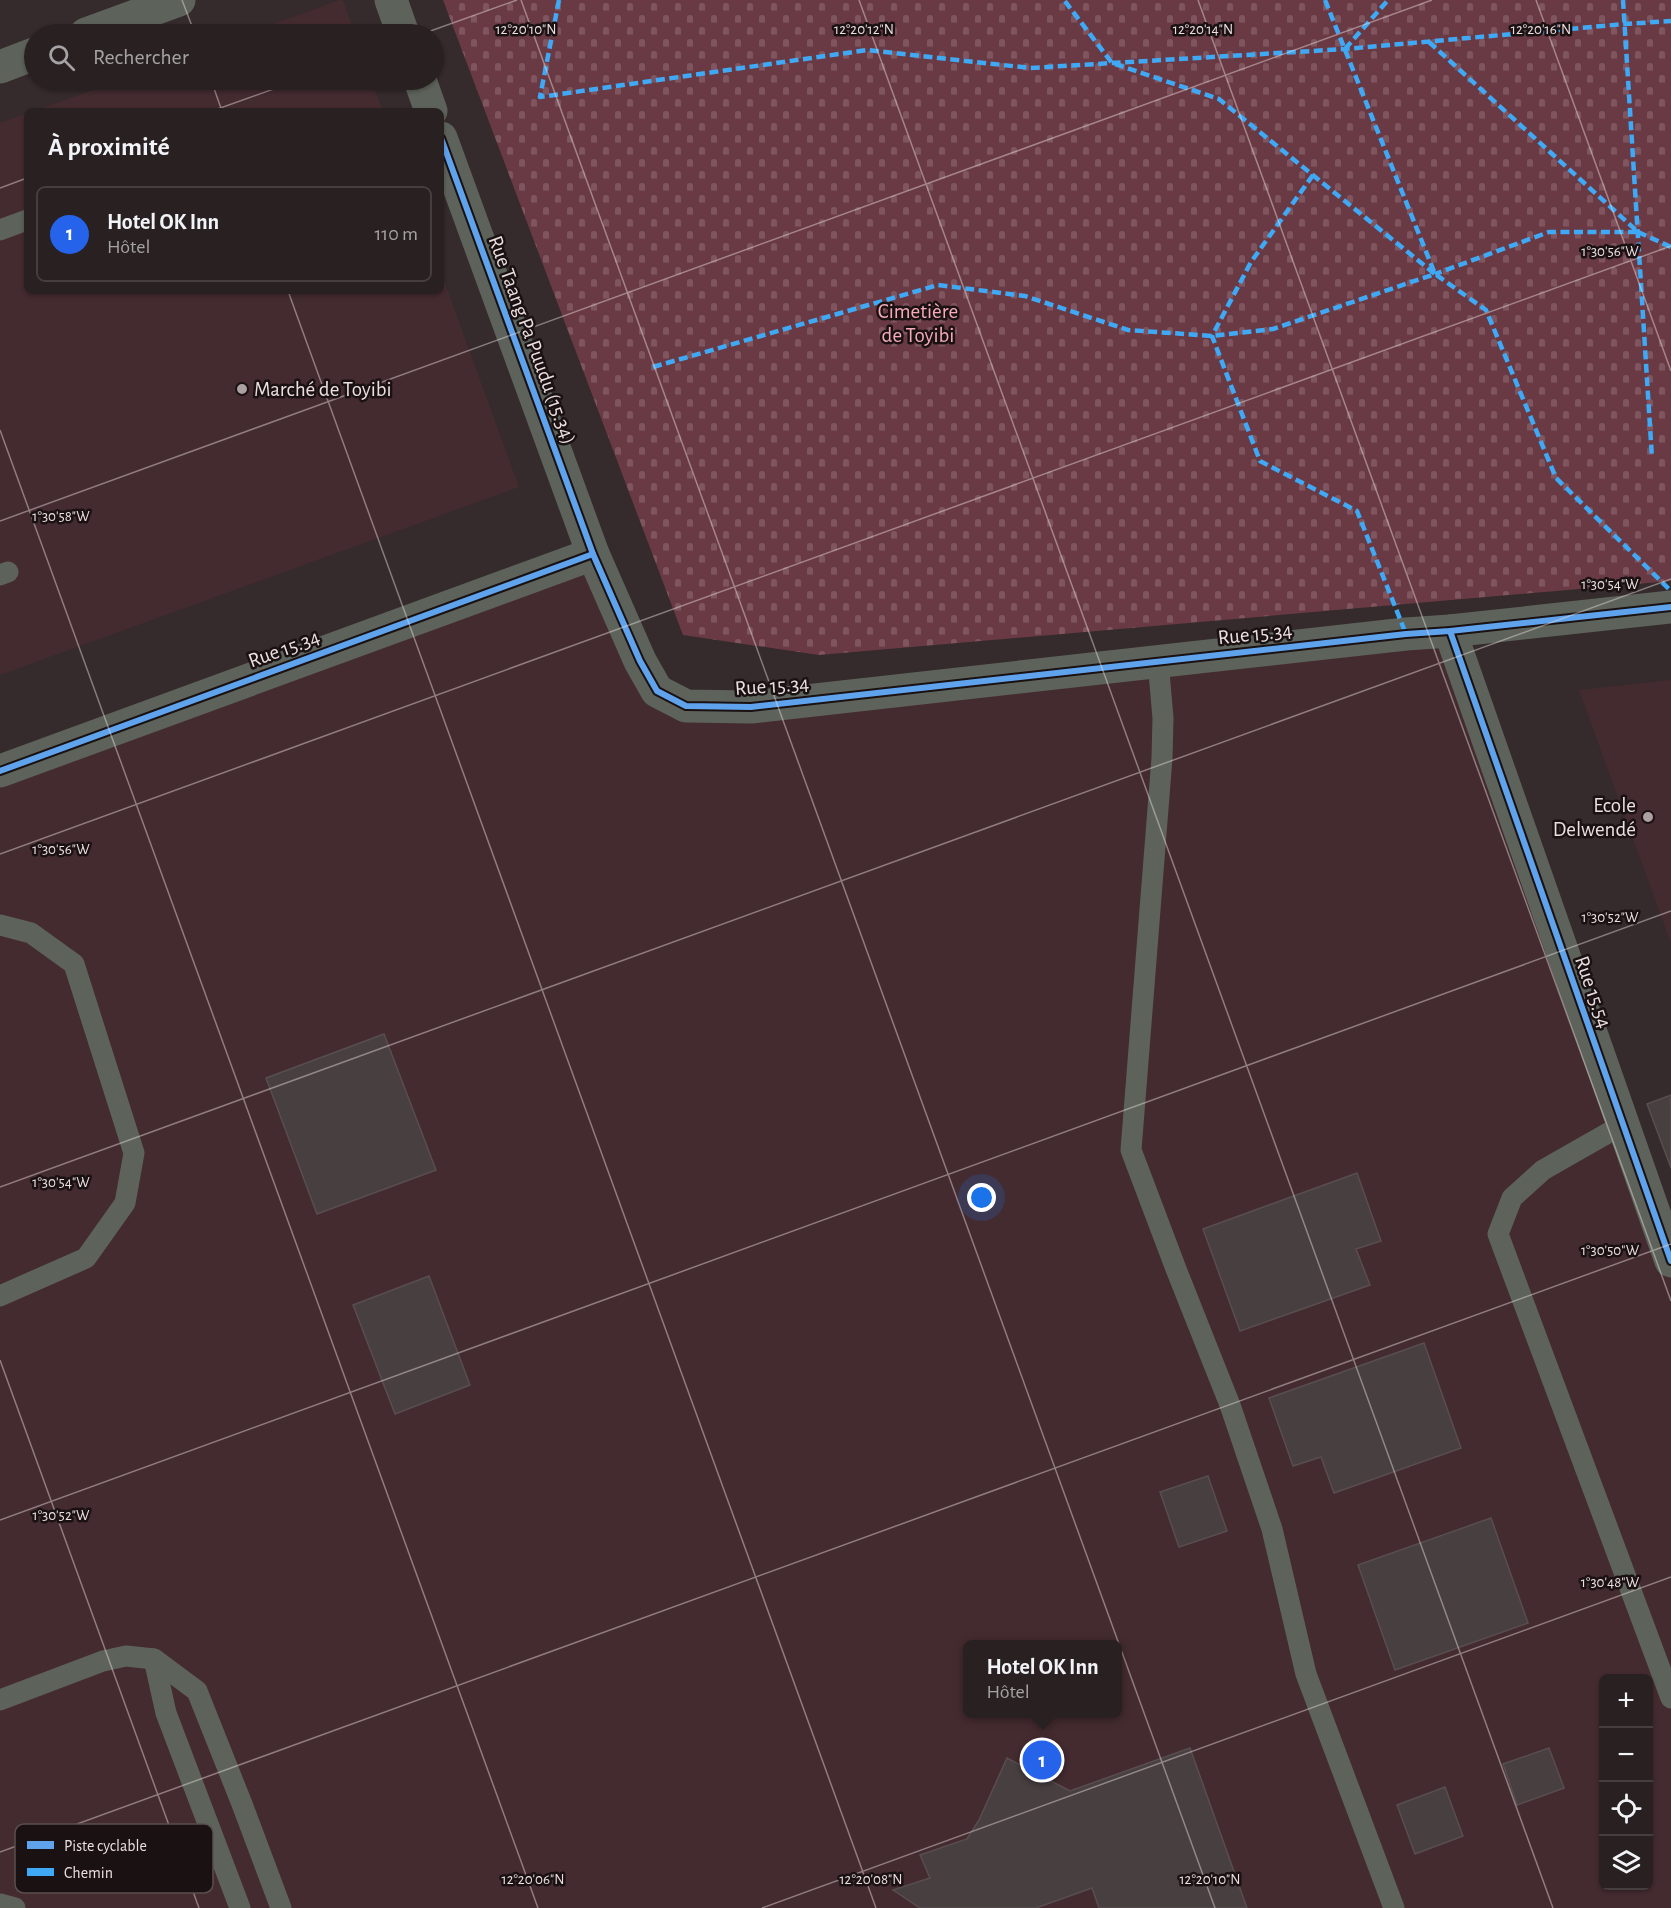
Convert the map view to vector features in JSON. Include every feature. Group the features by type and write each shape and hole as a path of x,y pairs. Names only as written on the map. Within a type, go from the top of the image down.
{"street":[{"path":"101,20 179,0"},
{"path":"391,0 399,24"},
{"path":"0,67 24,58"},
{"path":"424,90 430,108"},
{"name":"Rue Taang Pa Puudu (15.34)","path":"444,146 593,554"},
{"name":"Rue 15.34","path":"0,771 593,554 640,661 657,691 686,706 751,707 1671,607"},
{"name":"Rue 15.54","path":"1450,631 1671,1261"}],"lane":[{"path":"0,230 24,221"},
{"path":"1158,662 1163,718 1162,758 1131,1150 1230,1405 1272,1529 1306,1674 1394,1908"},
{"path":"0,926 31,933 74,964 134,1154 125,1203 86,1258 0,1296"},
{"path":"1622,1125 1543,1170 1519,1191 1512,1198 1498,1234 1671,1698"},
{"path":"0,1700 103,1661 126,1656 154,1659 197,1691 281,1908"},
{"path":"154,1659 166,1713 208,1824"},
{"path":"213,1837 240,1908"},
{"path":"0,1904 15,1908"}],"shaded area":[{"path":"343,0 351,24 273,24"},
{"path":"93,90 375,90 382,108 42,108"},
{"name":"Marché de Toyibi","path":"24,114 24,294 444,294 444,280 519,487 0,675 0,123"},
{"path":"593,554 640,661 687,706 1450,631 1671,1261 1671,1908 0,1908 0,770"},
{"name":"Ecole Delwendé","path":"1671,680 1671,943 1579,690"}],"green space":[{"name":"Cimetière de Toyibi","path":"443,0 1671,0 1671,581 819,655 683,635"}],"building":[{"path":"384,1034 436,1170 317,1214 266,1078"},
{"path":"1671,1095 1671,1168 1647,1104"},
{"path":"1357,1173 1381,1241 1356,1249 1370,1285 1240,1331 1203,1229"},
{"path":"429,1276 470,1385 395,1414 353,1305"},
{"path":"1424,1343 1461,1448 1334,1493 1321,1457 1293,1466 1269,1398"},
{"path":"1208,1476 1227,1531 1179,1547 1160,1492"},
{"path":"1491,1518 1528,1623 1395,1670 1358,1565"},
{"path":"1190,1748 1247,1908 1099,1908 1092,1888 1036,1908 920,1908 893,1890 930,1878 920,1855 967,1839 979,1820 1007,1758 1070,1791"},
{"path":"1549,1748 1564,1788 1517,1805 1503,1764"},
{"path":"1445,1787 1463,1836 1415,1854 1397,1805"}],"marked path":[{"path":"559,0 540,97 867,50 1030,68 1345,49 1671,21"},
{"path":"653,367 938,285 1025,296 1128,330 1212,336 1273,329 1435,274 1219,99 1112,63 1064,0"},
{"path":"1325,0 1435,274 1486,310 1556,478 1671,591"},
{"path":"1345,49 1388,0"},
{"path":"1623,0 1652,458"},
{"path":"1429,42 1638,232 1549,232 1435,274"},
{"path":"1313,175 1251,262 1212,336 1260,461 1357,511 1406,634"},
{"path":"1638,232 1671,247"}],"cycle path":[{"path":"444,146 593,554 640,661 657,691 686,706 751,707 1671,607"},
{"path":"0,771 593,554"},
{"path":"1450,631 1671,1261"}],"place":[{"name":"Marché de Toyibi","path":"242,389"},
{"name":"Ecole Delwendé","path":"1648,817"},
{"name":"Hotel OK Inn","path":"1042,1760"}]}
